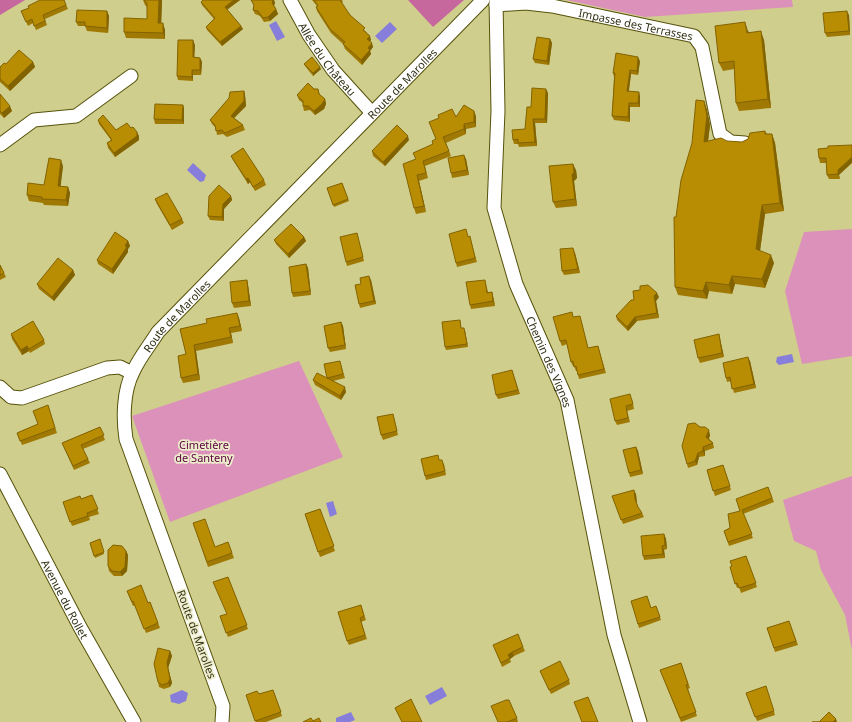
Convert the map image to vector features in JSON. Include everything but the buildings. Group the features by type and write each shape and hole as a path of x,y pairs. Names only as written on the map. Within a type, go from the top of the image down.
{"street":[{"name":"Allée du Château","path":"290,0 309,35 329,64 372,113"},
{"name":"Route de Marolles","path":"222,722 223,706 126,439 123,421 125,401 132,373 158,332 483,0"},
{"name":"Impasse des Terrasses","path":"496,2 552,6 694,36 702,47 720,134 731,142 745,143"},
{"name":"Chemin des Vignes","path":"496,2 498,111 494,208 516,284 567,400 614,635 640,722"},
{"path":"0,145 34,120 76,116 131,76"},
{"path":"0,387 11,397 22,398 107,368 120,367 132,373"},
{"name":"Avenue du Rollet","path":"0,474 80,627 134,722"}],"green space":[{"path":"566,0 792,0 793,7 645,17"},
{"path":"852,229 852,356 802,364 785,291 804,232"},
{"name":"Cimetière de Santeny","path":"299,361 343,457 170,522 132,416"},
{"path":"852,476 852,650 845,615 821,570 816,551 794,541 783,500"}],"shaded area":[{"path":"0,0 25,0 0,15"},
{"path":"408,0 464,0 433,27"},
{"path":"276,21 285,37 277,41 269,25"},
{"path":"390,22 397,29 382,43 375,36"},
{"path":"193,163 206,175 204,181 200,182 187,170"},
{"path":"792,354 794,362 779,365 776,362 777,357"},
{"path":"333,501 337,514 330,517 326,503"},
{"path":"442,687 447,696 430,705 425,696"},
{"path":"182,690 188,693 186,701 179,704 171,702 170,695"},
{"path":"351,712 355,720 350,722 336,722 336,718"}]}
